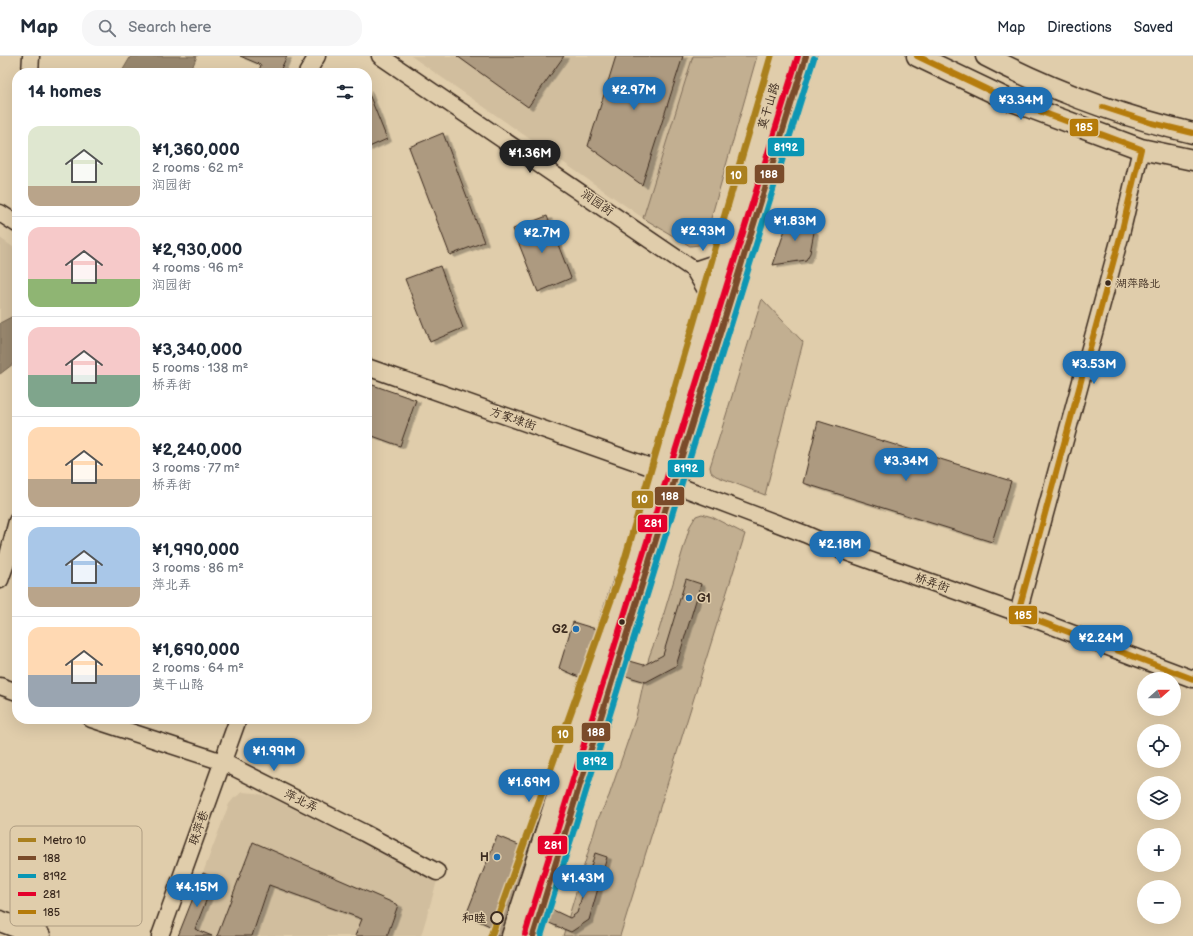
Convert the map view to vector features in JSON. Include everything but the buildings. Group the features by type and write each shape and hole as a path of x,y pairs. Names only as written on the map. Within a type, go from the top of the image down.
{"main road":[{"name":"莫干山路","path":"512,936 641,537 666,477 710,297 784,56"},
{"name":"莫干山路","path":"533,936 666,477 806,56"},
{"path":"917,56 1007,99 1141,149 1193,160"},
{"path":"986,56 1075,98 1152,123 1193,133"},
{"path":"0,921 10,925"},
{"path":"13,926 40,936"}],"street":[{"path":"30,68 31,56"},
{"path":"310,68 317,56"},
{"name":"润园街","path":"380,56 694,270 710,297"},
{"path":"1018,613 1122,230 1141,149"},
{"path":"0,214 12,221"},
{"path":"694,270 721,261"},
{"name":"方家埭街","path":"372,370 666,477"},
{"name":"桥弄街","path":"666,477 849,553 1018,613 1193,679"},
{"path":"0,580 12,540"},
{"path":"0,686 12,690"},
{"name":"萍北弄","path":"106,724 223,762 364,833 437,872"},
{"name":"联萍巷","path":"160,936 236,724"}],"shaded area":[{"path":"131,56 197,56 192,68 124,68"},
{"path":"411,56 693,56 643,218"},
{"path":"693,56 757,56 706,236 699,245 690,246 643,218"},
{"path":"0,238 12,246 12,332 0,340"},
{"path":"762,299 803,342 765,495 716,476 711,472 710,467"},
{"path":"12,317 12,365 0,374 0,323"},
{"path":"702,514 712,517 745,534 620,936 563,936 598,819 609,796 636,717 649,657 659,630 690,526 696,516"},
{"path":"243,792 255,793 270,797 437,881 421,936 179,936 229,804 234,798"}],"metro line":[{"name":"10","path":"491,936 622,569 771,56"}],"transit line":[{"name":"281","path":"525,934 798,56"},
{"name":"188","path":"533,936 806,56"},
{"name":"185","path":"917,56 1007,99 1141,149 1122,230 1018,613 1193,679"},
{"name":"8192","path":"541,936 814,58"},
{"name":"185","path":"1103,107 1152,123 1193,133"}],"place":[{"name":"湖萍路北","path":"1108,283"},
{"name":"G1","path":"689,598"},
{"name":"G2","path":"576,629"},
{"name":"H","path":"497,857"},
{"name":"和睦","path":"497,918"}]}
